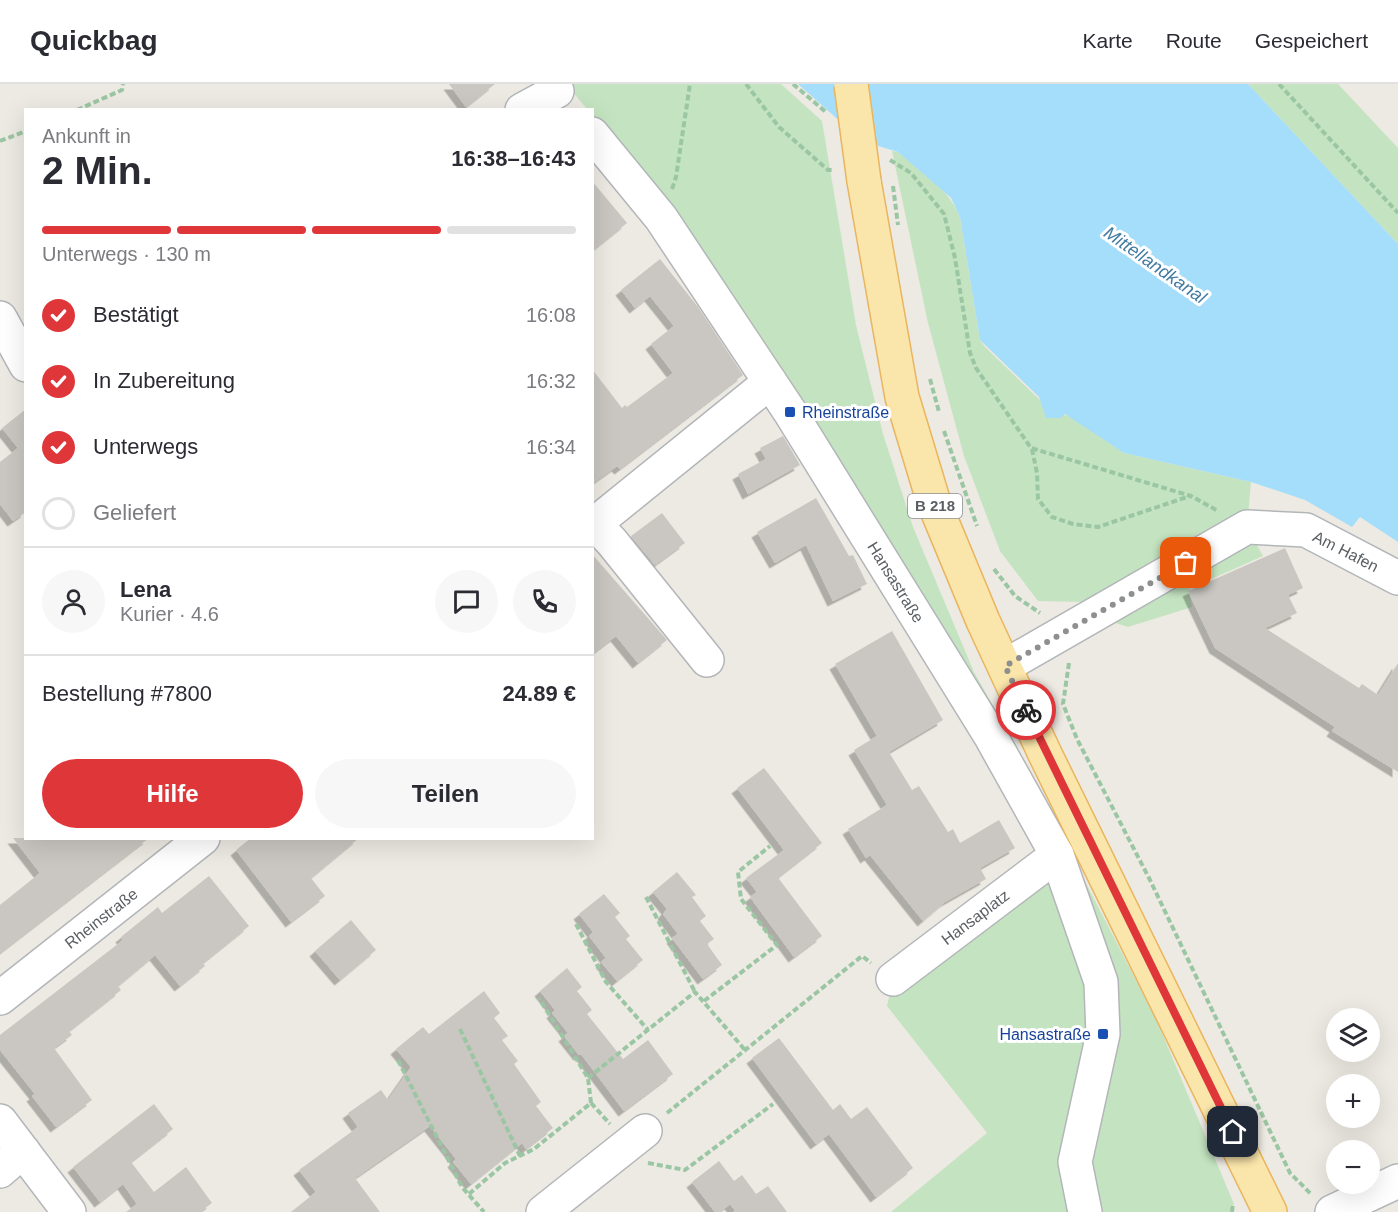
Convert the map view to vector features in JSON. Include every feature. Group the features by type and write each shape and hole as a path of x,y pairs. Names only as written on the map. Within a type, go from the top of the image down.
{"main road":[{"name":"B 218","path":"851,84 864,185 902,397 934,503 983,621 1046,754 1270,1212"}],"street":[{"path":"527,108 560,95"},
{"name":"Hansastraße","path":"594,136 661,218 771,382 990,735 1057,855 1101,982 1103,1034 1075,1162 1084,1212"},
{"path":"0,318 24,362"},
{"path":"707,660 612,542 594,525 771,382"},
{"path":"1005,666 1247,527"},
{"name":"Am Hafen","path":"1247,527 1306,530 1398,578"},
{"name":"Rheinstraße","path":"0,998 200,840"},
{"name":"Hansaplatz","path":"893,979 1057,855"},
{"path":"0,1122 11,1161 69,1212"},
{"path":"543,1212 645,1131"},
{"path":"1324,1207 1398,1181"}],"path":[{"path":"82,108 122,90 123,84"},
{"path":"661,218 676,177 690,84"},
{"path":"746,84 779,127 811,156 828,170 840,171 864,185"},
{"path":"1279,84 1398,213"},
{"path":"0,141 24,132"},
{"path":"887,158 910,173 944,214 955,258 970,353 976,368 1031,448 1037,473 1038,499 1052,516 1073,524 1098,527 1191,496"},
{"path":"898,225 901,236"},
{"path":"927,368 941,420 978,528"},
{"path":"1031,448 1191,496 1247,527"},
{"path":"991,560 995,571 1015,596 1050,620 1063,634 1070,654 1064,704 1077,739 1155,890 1290,1173 1324,1207"},
{"path":"704,1001 777,945 741,899 738,872 770,846"},
{"path":"646,897 695,992 745,1050"},
{"path":"576,924 606,982 648,1030"},
{"path":"645,1131 862,956 893,979"},
{"path":"588,1078 695,992"},
{"path":"469,1194 505,1163 534,1149 591,1103 588,1078 539,998"},
{"path":"460,1029 520,1156"},
{"path":"398,1060 462,1186 484,1212"},
{"path":"612,1157 685,1170 772,1104"}],"green space":[{"path":"566,84 781,84 822,121 856,325 883,434 913,527 974,672 1007,730 1156,1019 1234,1204 1230,1212 891,1212 987,1133 887,1006 893,979 1057,856 671,214 594,117 594,108 586,108"},
{"path":"1248,84 1338,84 1398,148 1398,244"},
{"path":"892,151 898,152 933,181 949,197 960,217 980,340 985,347 1041,401 1073,418 1124,453 1251,482 1247,527 1263,556 1189,589 1192,607 1128,627 1090,615 1085,602 1038,601 1000,551 964,456 928,323"}],"water":[{"name":"Mittellandkanal","path":"798,84 1248,84 1398,244 1398,542 1360,517 1352,527 1305,500 1251,482 1124,453 1065,414 1060,418 1046,418 1039,397 980,340 960,217 951,198 898,152 862,141"}],"building":[{"path":"449,84 495,84 466,107"},
{"path":"594,183 627,223 594,249"},
{"path":"660,259 698,307 743,375 620,469 617,466 594,483 594,372 622,408 625,405 627,407 673,373 651,344 674,326 650,296 635,308 621,290"},
{"path":"24,411 24,513 13,521 0,504 0,462 18,448 2,428"},
{"path":"783,436 800,465 748,494 738,474 766,459 760,448"},
{"path":"816,498 849,556 853,555 867,584 833,601 806,545 775,563 757,532"},
{"path":"662,513 685,543 655,565 631,536"},
{"path":"1285,548 1303,588 1288,595 1297,613 1265,628 1359,688 1362,684 1378,695 1398,663 1398,772 1332,731 1335,727 1215,648 1188,591"},
{"path":"594,556 667,640 638,663 616,636 594,652"},
{"path":"892,631 943,720 889,752 912,790 919,786 948,832 953,829 960,843 999,820 1015,848 980,868 986,879 945,902 923,921 870,855 866,858 848,829 887,805 854,750 877,736 835,664"},
{"path":"764,768 822,843 779,879 822,936 794,957 750,897 757,892 746,878 784,850 737,788"},
{"path":"13,838 24,838 24,840 146,840 0,953 0,905 40,873"},
{"path":"248,840 357,840 311,878 325,896 291,922 236,850"},
{"path":"677,872 696,895 692,897 706,916 700,921 714,939 707,944 722,965 703,979 672,938 678,934 663,914 667,909 653,892"},
{"path":"209,876 249,926 203,963 205,966 180,986 155,955 118,986 121,990 69,1031 72,1035 54,1048 92,1100 56,1127 32,1096 35,1094 0,1050 0,1035 123,940 121,937 158,907 162,913"},
{"path":"604,894 620,913 615,917 630,936 626,939 643,960 617,981 601,962 606,958 589,936 593,932 579,914"},
{"path":"351,920 376,950 340,980 315,951"},
{"path":"567,968 582,987 577,991 592,1010 587,1014 623,1059 648,1040 673,1074 624,1111 581,1054 579,1055 564,1036 568,1033 552,1013 555,1010 540,991"},
{"path":"484,991 500,1013 494,1018 508,1036 502,1040 518,1061 514,1064 541,1102 536,1106 553,1128 526,1149 522,1143 471,1184 453,1162 456,1159 430,1126 355,1178 380,1212 291,1212 316,1192 299,1170 358,1127 348,1113 381,1090 388,1100 411,1067 396,1049 423,1027 429,1034"},
{"path":"779,1038 833,1110 840,1104 851,1119 867,1107 913,1168 876,1197 829,1134 816,1144 752,1058"},
{"path":"154,1104 173,1129 131,1162 154,1192 186,1167 212,1203 200,1212 126,1212 137,1204 123,1184 100,1202 73,1167"},
{"path":"719,1161 734,1181 742,1175 756,1194 768,1186 787,1212 733,1212 735,1210 730,1204 720,1212 715,1212 692,1182"}],"way so far":[{"path":"1026,710 1005,666 1186,563"}],"place":[{"name":"Rheinstraße","path":"790,412"},
{"name":"Hansastraße","path":"1103,1034"}],"route":[{"path":"1026,710 1233,1132"}]}
